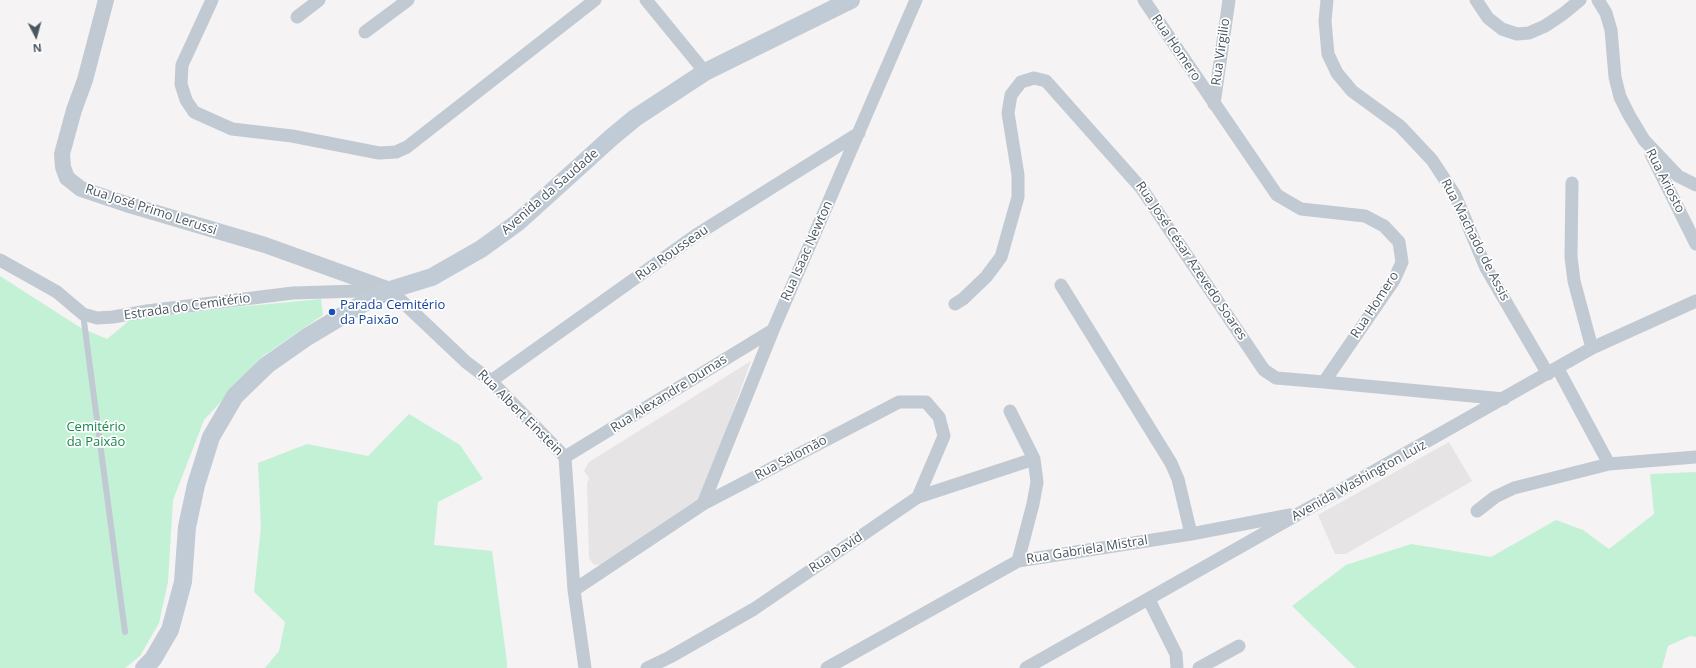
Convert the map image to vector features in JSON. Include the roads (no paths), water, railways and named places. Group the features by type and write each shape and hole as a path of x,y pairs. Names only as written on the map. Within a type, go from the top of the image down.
{"main road":[{"name":"Avenida da Saudade","path":"144,668 153,659 170,630 183,582 187,527 196,485 211,437 235,396 267,365 307,337 362,304 390,290 432,277 481,250 517,223 635,118 704,72 851,0"}],"street":[{"name":"Rua José Primo Lerussi","path":"106,0 85,80 74,110 62,154 63,167 67,178 81,189 264,245 390,290"},
{"path":"212,0 182,65 181,84 186,100 194,112 232,129 292,136 379,153 396,152 413,142 595,0"},
{"path":"297,17 319,0"},
{"path":"366,32 408,0"},
{"path":"646,0 704,72"},
{"name":"Rua Isaac Newton","path":"703,504 773,330 916,0"},
{"name":"Rua Homero","path":"1144,0 1276,196 1301,209 1365,216 1384,226 1399,242 1402,262 1394,280 1324,382"},
{"name":"Rua Virgilio","path":"1214,104 1229,0"},
{"name":"Rua Machado de Assis","path":"1326,0 1325,21 1328,54 1337,72 1352,91 1400,126 1432,160 1455,195 1486,268 1553,371 1609,464"},
{"path":"1476,0 1488,18 1502,29 1517,34 1529,33 1546,26 1580,0"},
{"path":"1598,0 1606,13 1611,30 1615,76 1620,97 1629,115 1644,140 1678,176 1696,185"},
{"name":"Rua José César Azevedo Soares","path":"955,304 963,299 986,277 1001,257 1018,197 1018,175 1008,113 1011,95 1020,82 1034,78 1046,81 1142,188 1264,370 1276,378 1324,382"},
{"name":"Rua Rousseau","path":"491,381 696,235 859,133"},
{"name":"Rua Ariosto","path":"1644,140 1696,244"},
{"path":"1666,182 1678,176"},
{"path":"1572,183 1571,257 1574,281 1592,348"},
{"name":"Estrada do Cemitério","path":"0,260 57,292 83,314 97,318 293,293 390,290"},
{"path":"1061,285 1171,463 1178,479 1191,534"},
{"name":"Rua Albert Einstein","path":"390,290 466,362 491,381 565,457 574,590 584,668"},
{"name":"Avenida Washington Luiz","path":"1026,668 1149,600 1592,348 1696,301"},
{"name":"Rua Alexandre Dumas","path":"565,457 773,330"},
{"path":"1324,382 1504,399"},
{"name":"Rua Salomão","path":"574,590 703,504 899,402 926,402 939,417 944,436 918,497"},
{"path":"1010,411 1034,459 1037,482 1018,561"},
{"path":"1477,512 1494,497 1514,488 1609,464 1696,457"},
{"name":"Rua David","path":"647,668 670,657 754,609 918,497 1034,459"},
{"name":"Rua Gabriela Mistral","path":"827,668 1018,561 1191,534 1301,513"},
{"path":"1149,600 1176,654 1177,668"},
{"path":"1198,668 1239,646"}],"lane":[{"path":"83,314 125,632"}],"place":[{"name":"Parada Cemitério da Paixão","path":"332,312"}],"park label":[{"name":"Cemitério da Paixão","path":"96,434"}]}
